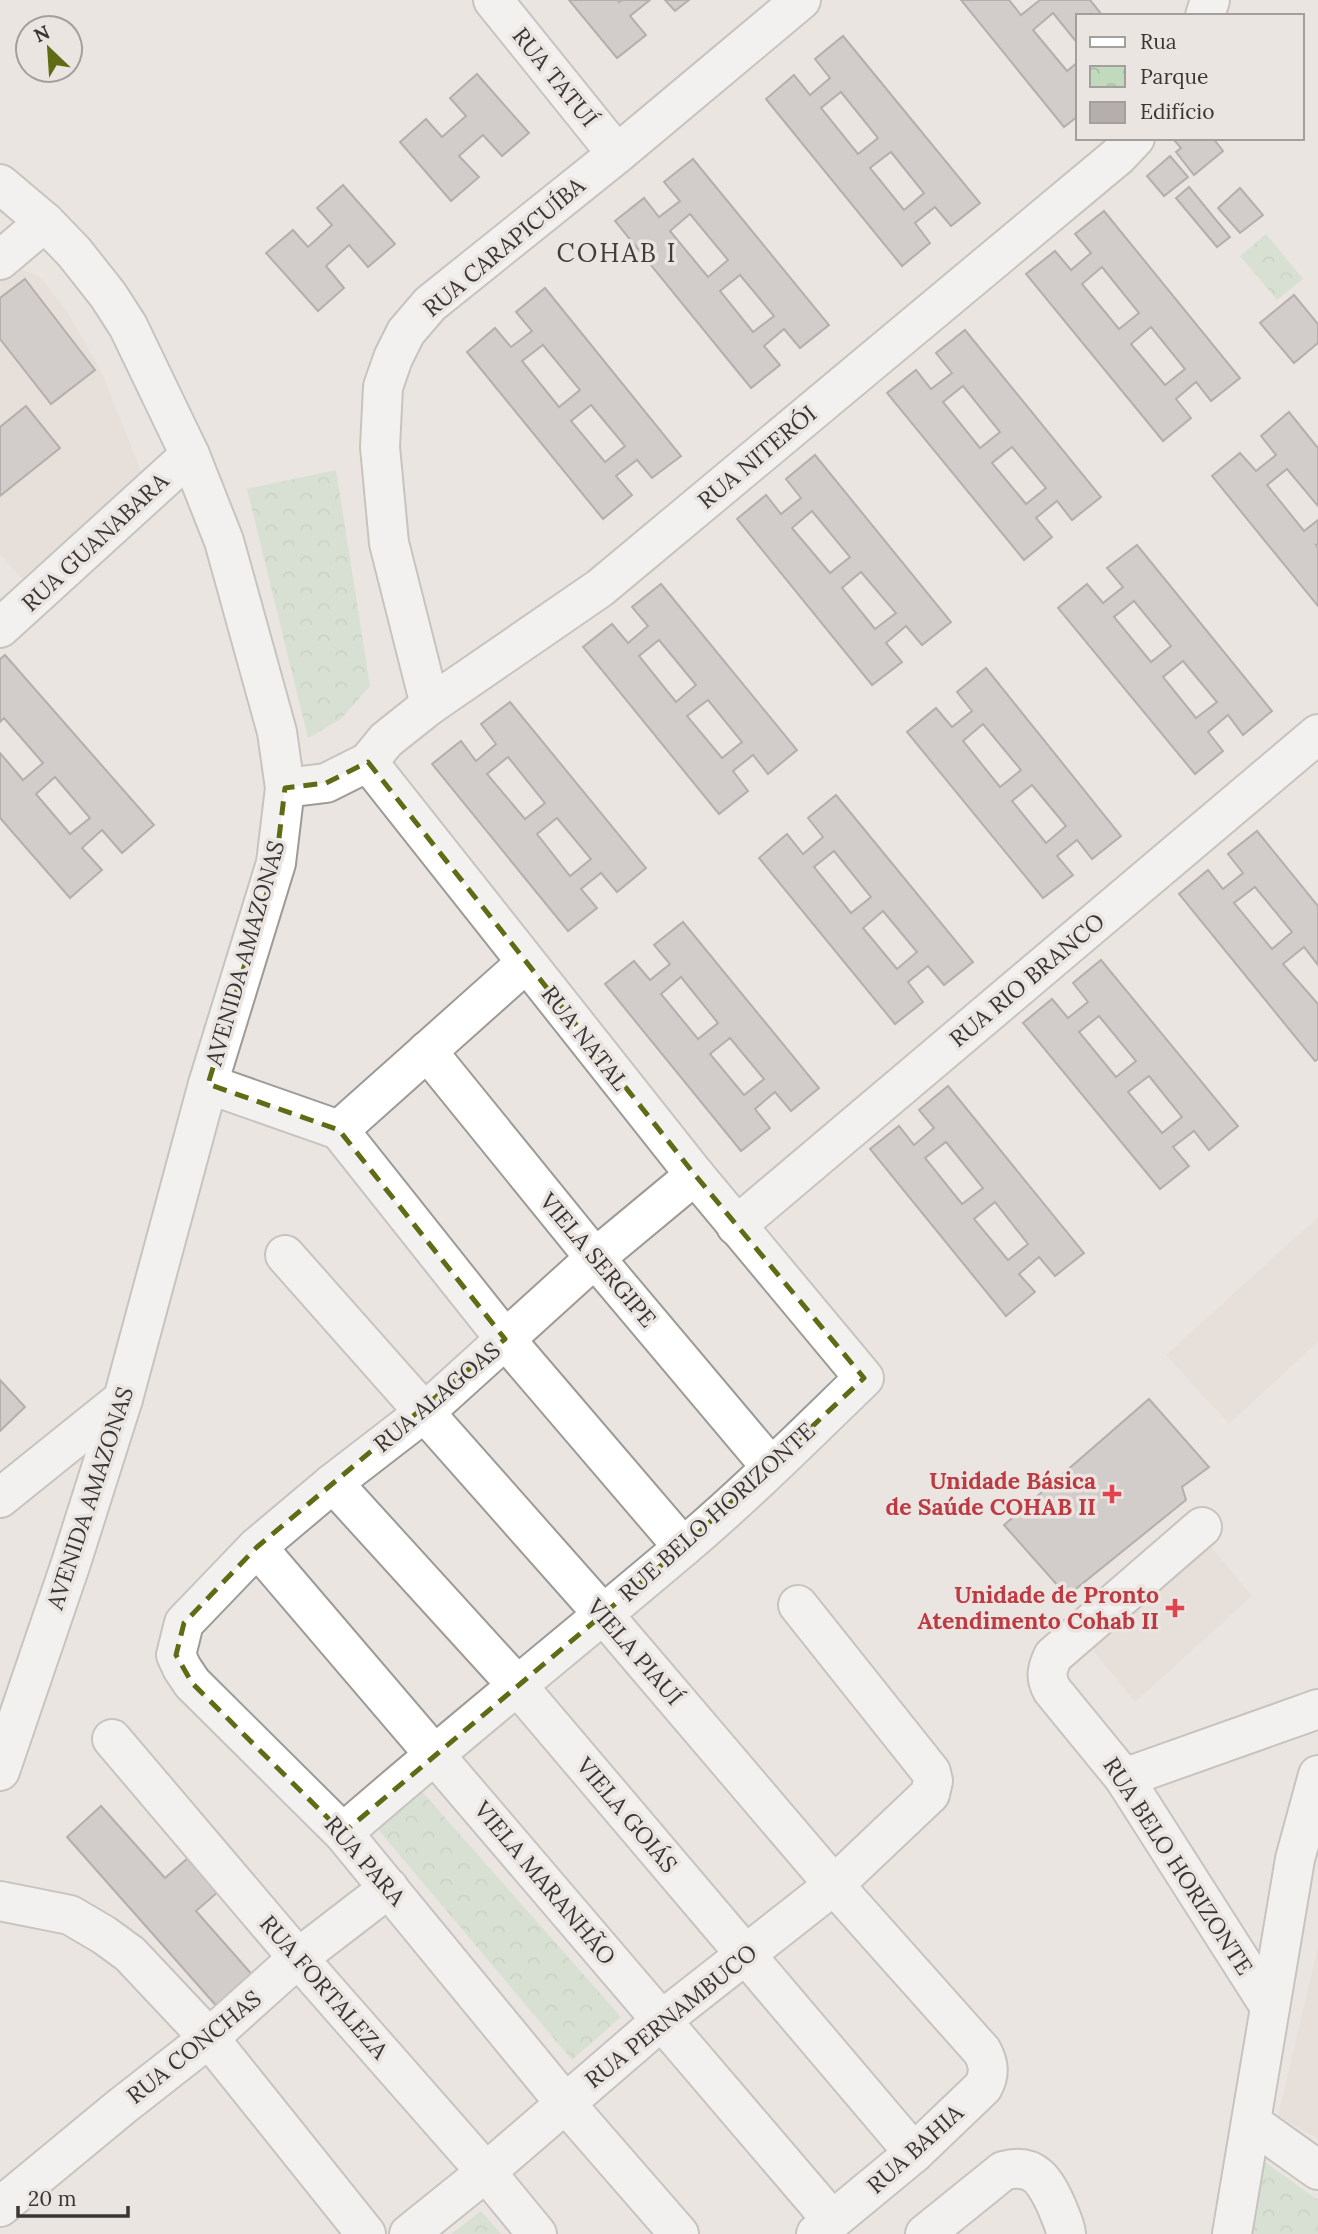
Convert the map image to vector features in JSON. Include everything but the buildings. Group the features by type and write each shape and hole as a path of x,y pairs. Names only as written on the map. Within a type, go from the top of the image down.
{"street":[{"name":"RUA TATUÍ","path":"493,0 617,154"},
{"name":"RUA CARAPICUÍBA","path":"430,705 388,543 380,447 383,387 406,332 430,304 617,154 801,0"},
{"name":"RUA NITERÓI","path":"368,762 386,740 430,705 600,588 1097,173 1133,140"},
{"name":"AVENIDA AMAZONAS","path":"0,184 46,222 108,295 128,326 190,454 224,541 277,732 285,788 276,863 208,1084 123,1399 71,1563 0,1770"},
{"path":"0,260 46,222"},
{"name":"RUA GUANABARA","path":"0,628 190,454"},
{"name":"RUA RIO BRANCO","path":"736,1226 1318,734"},
{"path":"285,788 326,783 368,762"},
{"name":"RUA NATAL","path":"368,762 736,1226 864,1378"},
{"path":"338,1130 526,963"},
{"name":"VIELA SERGIPE","path":"427,1051 595,1258 771,1467"},
{"path":"208,1084 338,1130 505,1339 683,1547"},
{"name":"RUA ALAGOAS","path":"184,1623 257,1547 333,1483 425,1412 595,1258 695,1175"},
{"name":"VIELA PIAUÍ","path":"285,1255 603,1614 834,1885 982,2051"},
{"name":"RUE BELO HORIZONTE","path":"343,1833 516,1684 683,1547 864,1378"},
{"path":"0,1498 123,1399"},
{"name":"VIELA GOIÁS","path":"333,1483 516,1684 914,2152"},
{"name":"RUA BELO HORIZONTE","path":"1202,1527 1054,1656 1048,1668 1047,1680 1052,1690 1124,1778 1270,2007"},
{"name":"VIELA MARANHÃO","path":"257,1547 662,2020 824,2227"},
{"name":"RUA PERNAMBUCO","path":"409,2234 486,2172 662,2020 834,1885 930,1794 933,1781 931,1772 798,1605"},
{"name":"RUA PARA","path":"184,1623 176,1655 192,1683 343,1833 565,2103 679,2234"},
{"path":"1124,1778 1318,1709"},
{"name":"RUA FORTALEZA","path":"112,1739 537,2234"},
{"path":"1232,2234 1295,1859 1318,1775"},
{"name":"RUA CONCHAS","path":"0,2207 209,2038 298,1958 389,1888"},
{"path":"0,1901 70,1916 104,1935 130,1954 209,2038 366,2234"},
{"name":"RUA BAHIA","path":"824,2227 914,2152 983,2087 987,2079 988,2061 982,2051"},
{"path":"1252,2123 1318,2170"},
{"path":"925,2234 1003,2171 1015,2168 1032,2171 1046,2183 1066,2234"}],"highlighted area":[{"path":"368,762 695,1175 864,1378 683,1547 343,1833 192,1683 176,1655 184,1623 257,1547 505,1339 339,1130 208,1084 276,863 285,788 326,783"}],"shaded area":[{"path":"16,268 39,276 68,313 102,373 142,474 22,578 0,555 0,282"},
{"path":"1318,1217 1318,1342 1229,1424 1166,1355"},
{"name":"Unidade de Pronto Atendimento Cohab II","path":"1198,1531 1252,1596 1135,1702 1080,1634"},
{"path":"1318,1947 1318,2139 1278,2116"}],"green space":[{"path":"1266,234 1303,279 1277,300 1240,256"},
{"path":"336,470 370,686 341,719 308,738 247,489"},
{"path":"417,1786 621,2017 572,2060 371,1821"},
{"path":"1262,2160 1318,2200 1318,2234 1240,2234"},
{"path":"481,2211 501,2234 451,2234"}],"place":[{"name":"Unidade Básica de Saúde COHAB II","path":"1112,1494"},
{"name":"Unidade de Pronto Atendimento Cohab II","path":"1175,1608"}],"district":[{"name":"COHAB I","path":"617,253"}]}
